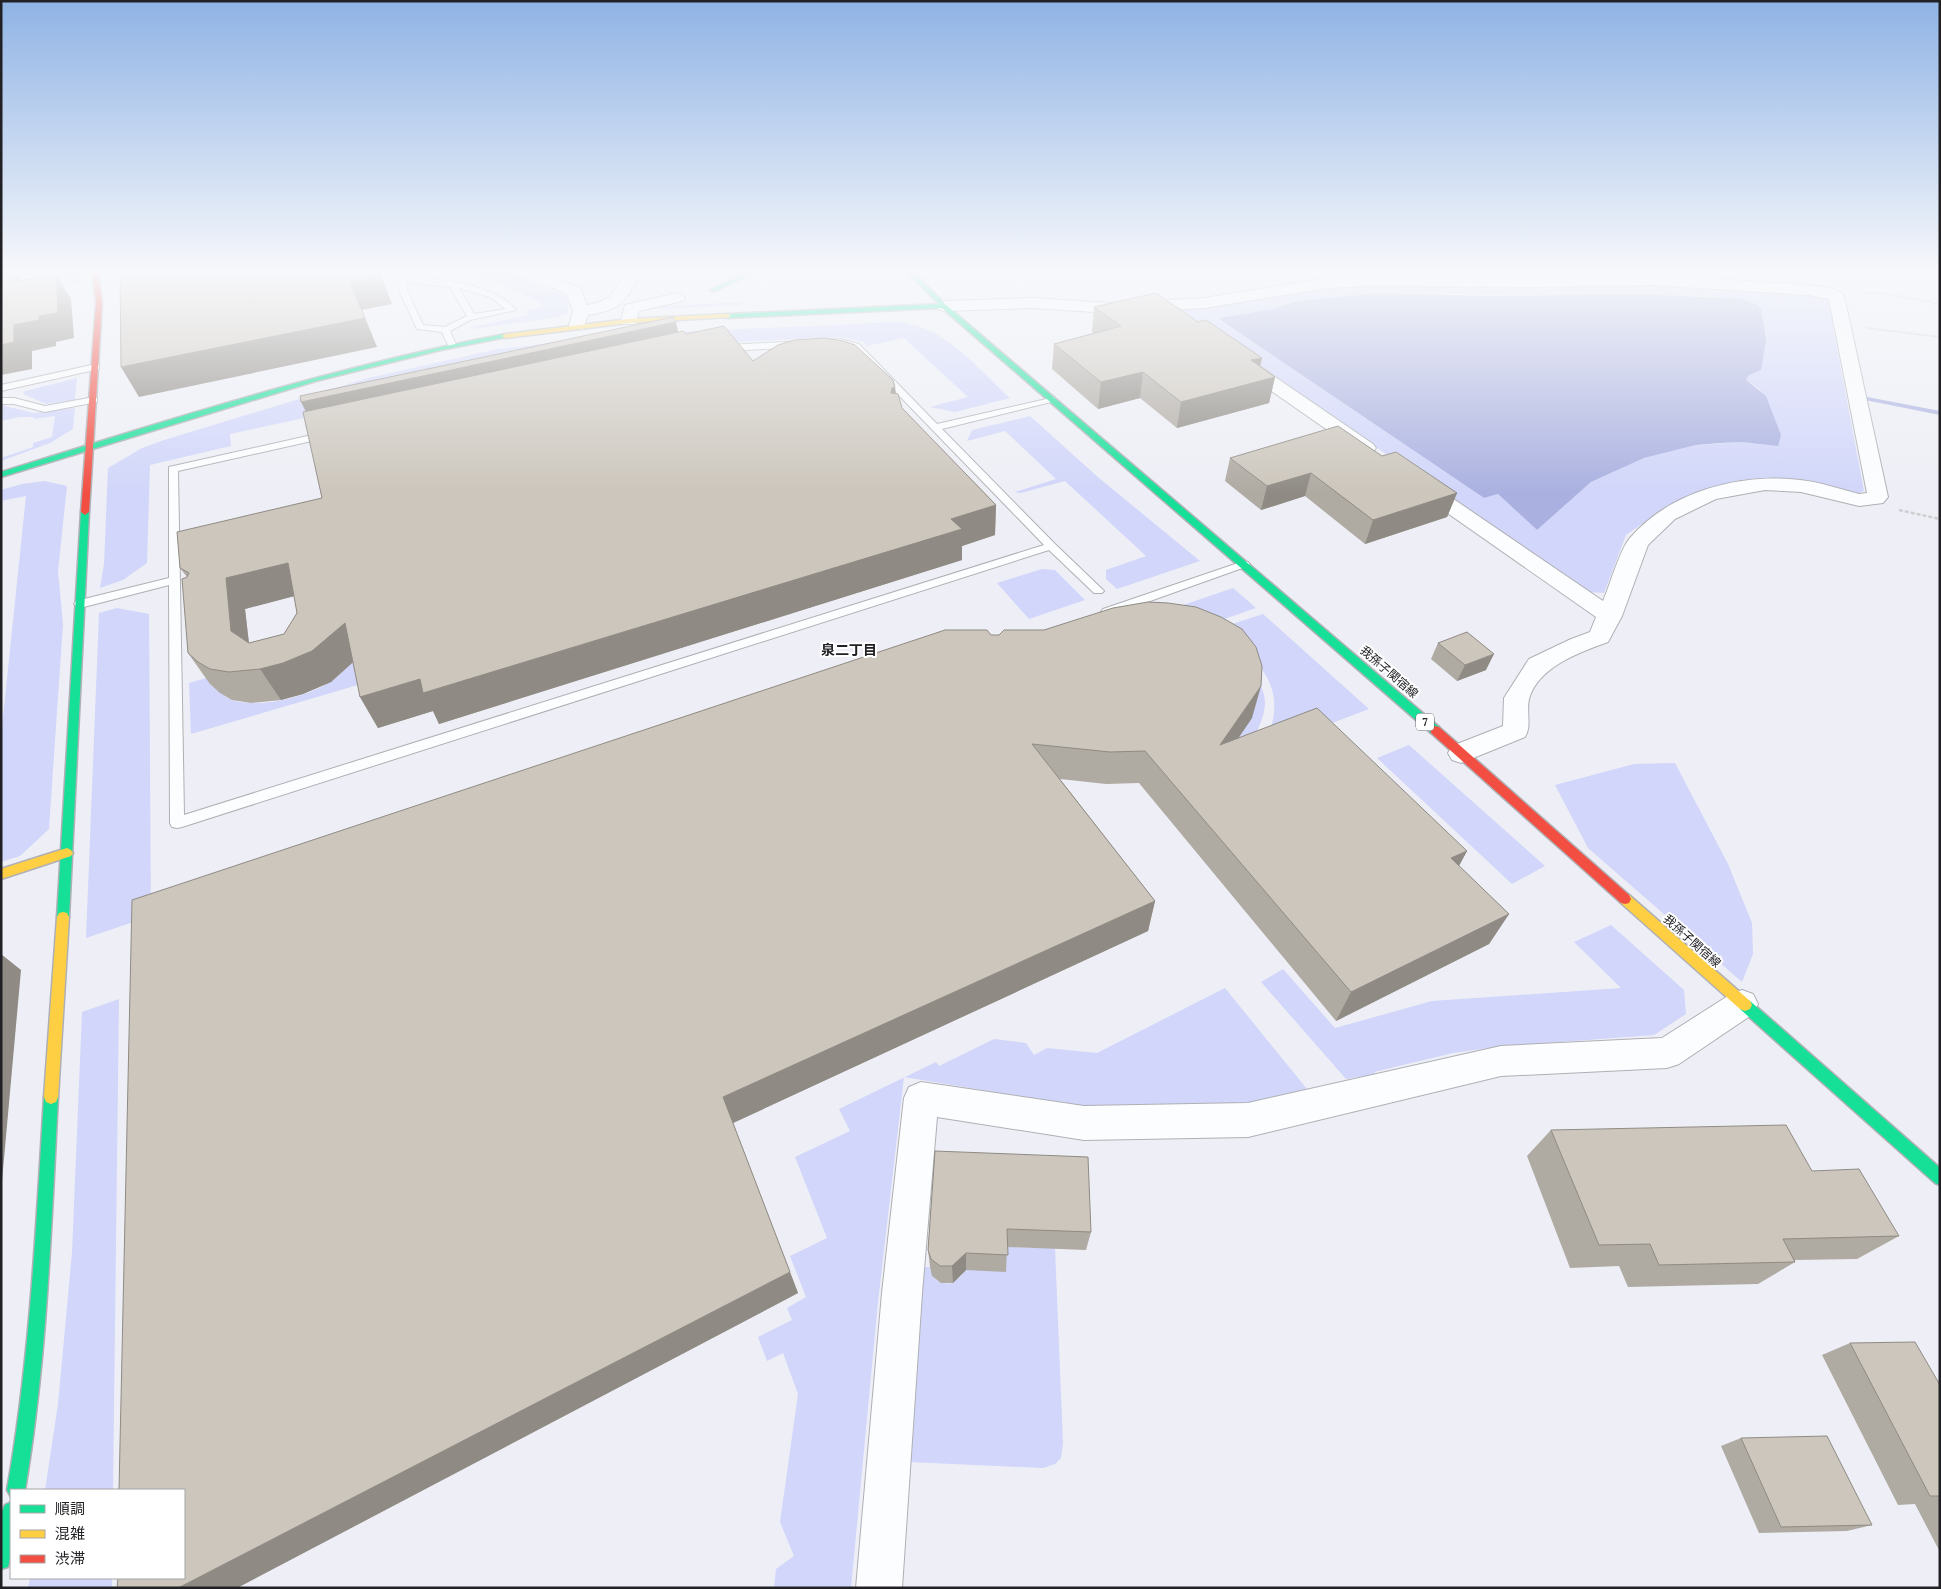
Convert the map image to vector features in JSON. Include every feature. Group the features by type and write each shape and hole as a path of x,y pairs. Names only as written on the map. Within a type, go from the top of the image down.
{"street":[{"path":"16,1489 23,1455 34,1367 83,543 92,447 97,344"},
{"path":"1,475 342,371 457,344"},
{"name":"我孫子関宿線","path":"988,344 1461,753 1940,1178"},
{"path":"1461,753 1516,731 1515,713 1517,698 1538,665 1579,644 1600,637 1638,542 1668,515 1710,494 1764,484 1783,484 1876,500 1878,497 1845,344"},
{"path":"1225,351 1380,458"},
{"path":"1405,475 1610,616"},
{"path":"1,874 66,854"},
{"path":"879,1588 902,1293 922,1098 1084,1124 1248,1120 1500,1061 1667,1053 1742,1004"},
{"path":"1,1560 10,1517"}],"lane":[{"path":"800,344 709,349 173,469 174,580 179,611 177,824 1051,546"},
{"path":"849,344 856,346 919,415 937,427 1051,546 1098,591"},
{"path":"1,388 96,368"},
{"path":"937,427 1052,399"},
{"path":"1,401 14,401 45,409 94,400"},
{"path":"1092,617 1244,564"},
{"path":"80,604 174,580"}],"path":[{"path":"1870,500 1893,509 1940,519"}],"shaded area":[{"path":"541,344 697,344 306,429 304,418 230,434 231,446 150,465 147,563 123,580 100,588 104,564 108,468 142,448 164,440 368,378 498,349"},
{"path":"911,344 951,344 973,362 1010,398 955,412 930,407 968,397"},
{"path":"1225,344 1256,344 1484,498 1498,494 1537,530 1591,482 1644,458 1696,445 1743,442 1760,390 1746,380 1749,375 1755,344 1836,344 1864,491 1857,494 1792,480 1761,478 1740,480 1699,491 1662,510 1626,535 1604,593 1588,592"},
{"path":"1256,344 1765,344 1761,370 1749,375 1746,380 1766,396 1781,435 1778,446 1743,442 1696,445 1644,458 1591,482 1537,530 1498,494 1484,498"},
{"path":"77,378 75,400 46,404 23,394 25,391"},
{"path":"1,405 34,413 75,408 73,429 50,443 1,461 1,458 33,447 33,443 52,437 55,416 35,419 33,417 19,417 1,421"},
{"path":"1030,416 1099,478 1200,561 1117,589 1106,579 1106,570 1146,556 1065,481 1021,493 1015,492 1056,479 1005,431 967,441 972,430"},
{"path":"45,481 67,486 58,571 63,624 49,829 20,856 1,862 1,736 26,496 1,501 1,490 22,484"},
{"path":"1042,569 1055,570 1085,600 1029,619 997,583"},
{"path":"1233,588 1256,608 1175,636 1048,651"},
{"path":"117,608 149,614 151,916 86,938 99,613"},
{"path":"1263,614 1369,709 1147,793 1148,788 1271,728 1274,711 1273,696 1263,670 1254,659 1220,628"},
{"path":"355,657 368,682 191,734 189,683 210,677 210,684 232,700 255,703 282,700 296,697 330,682"},
{"path":"1254,671 1262,688 1265,701 1265,707 1257,731 1222,748"},
{"path":"1409,745 1545,866 1512,884 1377,758"},
{"path":"1675,763 1728,864 1752,923 1753,954 1742,982 1588,848 1555,785 1634,764"},
{"path":"1611,925 1684,990 1686,1014 1654,1035 1496,1047 1453,1053 1374,1072 1376,1074 1346,1079 1261,982 1283,969 1335,1028 1432,1001 1621,988 1574,942"},
{"path":"1225,988 1307,1089 1242,1105 1072,1105 905,1077 936,1062 939,1066 994,1039 1026,1043 1034,1055 1047,1048 1097,1053"},
{"path":"119,999 113,1489 45,1489 58,1404 72,1252 82,1012"},
{"path":"904,1078 878,1302 851,1588 774,1588 776,1569 794,1556 780,1522 798,1394 783,1353 767,1361 758,1337 792,1320 787,1308 806,1297 790,1256 827,1238 795,1157 850,1131 839,1109"},
{"path":"1006,1247 1055,1248 1063,1443 1061,1458 1055,1464 1043,1468 909,1462 923,1267 930,1267 937,1280 944,1283 953,1283 962,1275 963,1270"},
{"path":"30,1579 112,1579 112,1588 28,1588"}],"building":[{"path":"121,344 235,344 121,367"},
{"path":"545,344 572,344 301,402 300,396"},
{"path":"621,344 739,344 753,361 781,344 852,344 893,380 895,387 892,388 891,393 898,394 902,408 996,505 951,519 962,529 423,693 420,679 360,697 345,623 312,651 283,663 260,669 229,672 210,669 188,653 182,579 187,577 189,573 180,568 177,532 322,498 303,412","holes":["288,563 297,613 284,634 249,643 231,631 226,578"]},
{"path":"1054,344 1242,344 1262,358 1251,360 1275,377 1181,402 1143,372 1101,382"},
{"path":"1338,426 1382,456 1396,452 1457,493 1373,520 1311,473 1267,486 1230,458"},
{"path":"1148,602 1196,607 1221,617 1242,629 1256,647 1262,666 1261,686 1220,745 1317,708 1467,851 1451,858 1509,914 1351,992 1145,751 1110,752 1032,744 1155,901 723,1097 790,1272 178,1588 117,1588 118,1579 185,1579 185,1489 119,1489 132,900 945,630 987,630 991,635 999,635 1004,630 1044,630 1113,608"},
{"path":"1467,632 1494,654 1465,665 1438,643"},
{"path":"1786,1125 1812,1171 1859,1169 1899,1236 1783,1239 1795,1262 1659,1265 1650,1244 1599,1245 1551,1130"},
{"path":"935,1151 1088,1157 1091,1232 1007,1229 1008,1255 966,1253 952,1266 940,1266 931,1259 928,1250"},
{"path":"1915,1342 1940,1385 1940,1496 1930,1496 1850,1343"},
{"path":"1827,1436 1872,1525 1781,1527 1741,1438"}],"waterway":[{"path":"1867,399 1940,413"}],"traffic: fast":[{"path":"1,475 188,416 314,379 462,344"},
{"path":"988,344 1435,730"},
{"path":"63,917 85,512"},
{"path":"1745,1005 1940,1178"},
{"path":"16,1489 31,1393 36,1344 51,1097"},
{"path":"1,1560 10,1516"}],"traffic: slow":[{"path":"1,874 67,853"},
{"path":"1625,899 1745,1005"},
{"path":"51,1097 63,917"}],"traffic: jam":[{"path":"85,512 96,344"},
{"path":"1435,730 1625,899"}],"district":[{"name":"泉二丁目","path":"849,650"}]}
